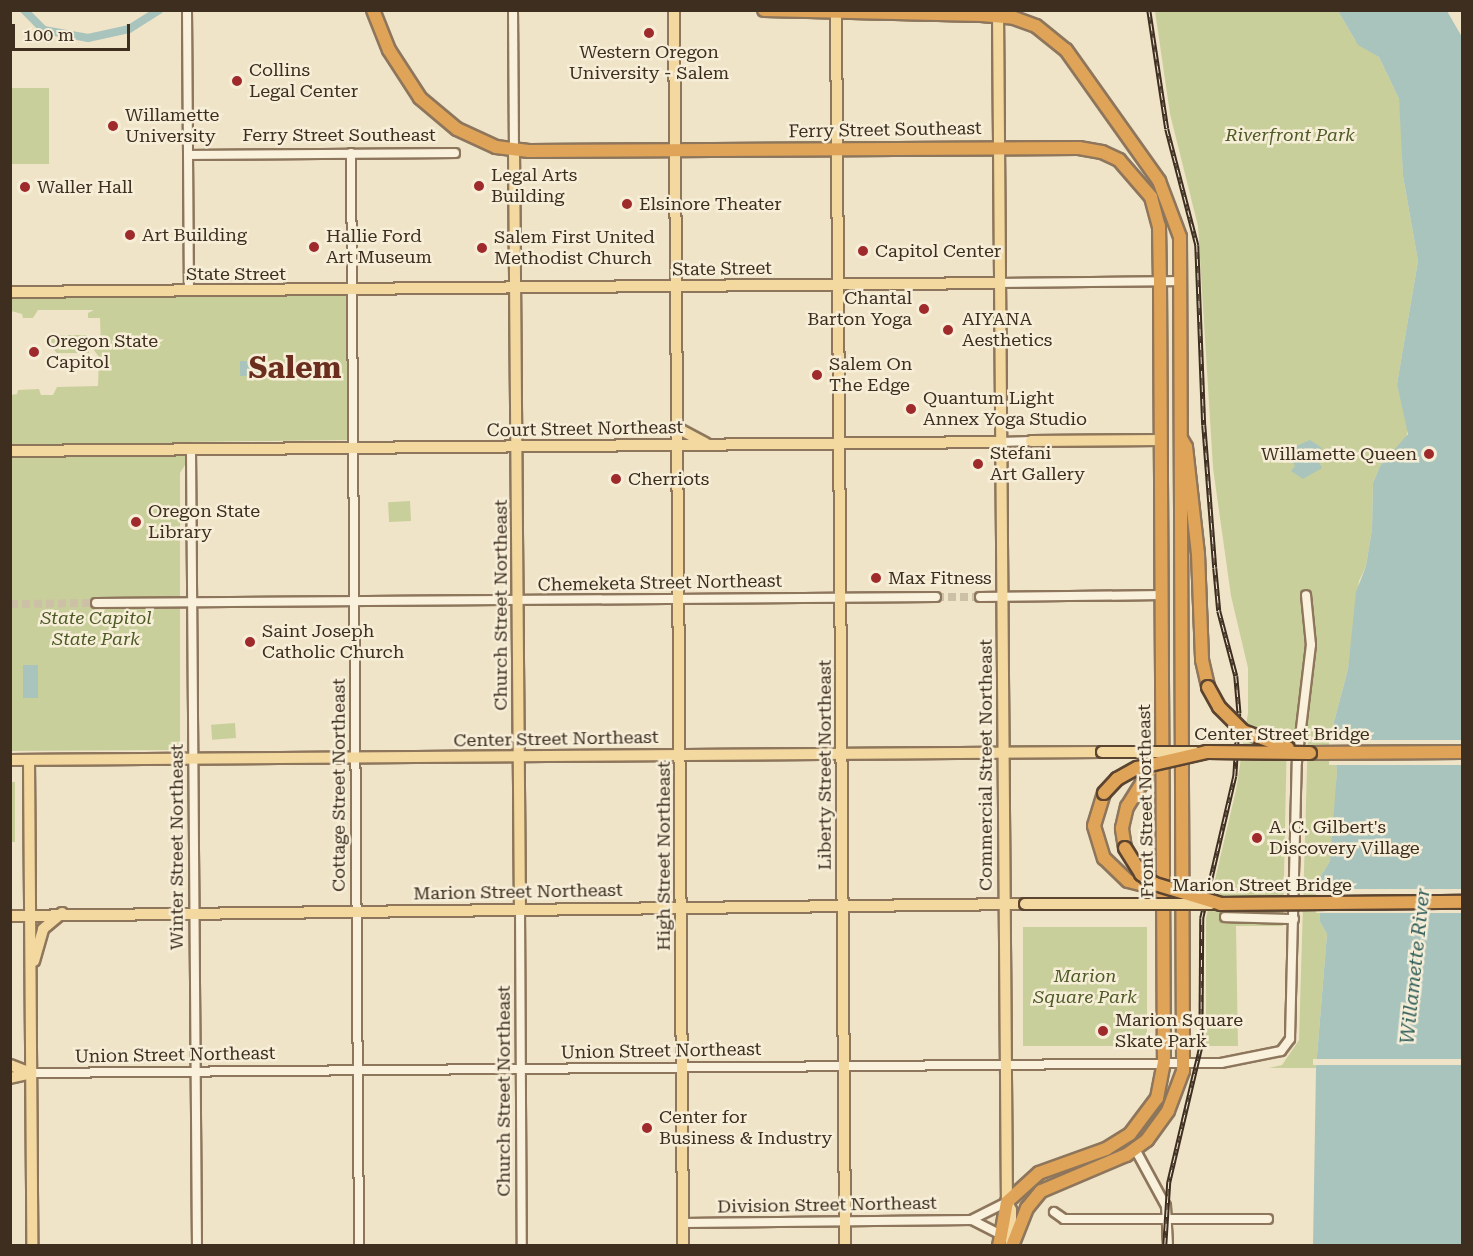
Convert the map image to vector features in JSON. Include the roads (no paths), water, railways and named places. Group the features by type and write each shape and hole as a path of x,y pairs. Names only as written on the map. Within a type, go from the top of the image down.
{"highway":[{"name":"Ferry Street Southeast","path":"373,10 389,50 420,98 440,118 474,139 514,150 999,147 1090,149 1119,160 1142,183 1156,211 1160,281"},
{"path":"764,10 1005,14"},
{"name":"Front Street Northeast","path":"1005,14 1053,37 1072,58 1170,200 1180,237 1182,281 1182,440 1178,447 1184,1062 1178,1090 1168,1111 1135,1149 1041,1191 1027,1208 1012,1245"},
{"name":"Front Street Northeast","path":"1007,1202 1039,1173 1106,1149 1138,1124 1157,1098 1164,1062 1165,890 1160,281"},
{"path":"1182,440 1186,447 1198,554 1202,660 1208,687 1219,707 1243,731 1310,753"},
{"path":"1163,747 1127,807 1122,828 1125,848 1137,869 1155,884 1221,903"},
{"path":"1165,890 1128,881 1104,858 1096,840 1094,820 1104,793 1117,779 1137,768 1207,752"},
{"name":"Center Street Bridge","path":"1207,752 1462,752"},
{"name":"Marion Street Bridge","path":"1221,903 1462,902"},
{"path":"1135,1149 1138,1124"},
{"path":"1000,1240 1007,1202"}],"main road":[{"name":"High Street Northeast","path":"674,10 683,1245"},
{"name":"Liberty Street Northeast","path":"836,12 845,1245"},
{"name":"Commercial Street Northeast","path":"1005,14 999,147 1007,1202 1011,1210 1012,1245"},
{"name":"Church Street Northeast","path":"514,150 520,909"},
{"name":"State Street","path":"10,292 1000,283"},
{"path":"677,428 708,444"},
{"name":"Court Street Northeast","path":"1031,441 1161,440"},
{"name":"Court Street Northeast","path":"10,451 1001,442"},
{"name":"Center Street Northeast","path":"10,760 841,752 1004,745 1102,752"},
{"name":"Center Street Bridge","path":"1102,752 1207,752"},
{"path":"29,760 32,1245"},
{"name":"Marion Street Bridge","path":"1025,904 1221,903"},
{"name":"Marion Street Northeast","path":"10,916 62,913 1025,904"},
{"path":"30,973 42,931 62,913"},
{"name":"Union Street Northeast","path":"10,1065 31,1073"},
{"name":"Union Street Northeast","path":"10,1078 31,1073"}],"street":[{"path":"187,10 189,290"},
{"path":"513,10 514,150"},
{"name":"Cottage Street Northeast","path":"351,153 359,1245"},
{"name":"Ferry Street Southeast","path":"188,155 455,153"},
{"name":"State Street","path":"1000,283 1182,281"},
{"name":"Court Street Northeast","path":"1001,442 1031,441"},
{"name":"Winter Street Northeast","path":"191,449 197,1245"},
{"path":"985,597 1162,595"},
{"path":"1225,917 1294,919 1297,762 1311,645 1306,595"},
{"name":"Chemeketa Street Northeast","path":"96,603 354,603 936,597"},
{"name":"Church Street Northeast","path":"520,909 519,1070 522,1245"},
{"name":"Union Street Northeast","path":"31,1073 1233,1063 1287,1047 1294,919"},
{"path":"1135,1149 1161,1193 1168,1219 1168,1245"},
{"path":"1000,1240 971,1220 1007,1202"},
{"path":"1054,1212 1064,1220 1268,1219"},
{"name":"Division Street Northeast","path":"683,1223 971,1220"}],"water":[{"name":"Willamette River","path":"1338,11 1447,11 1462,37 1462,1245 1313,1246 1316,1068 1327,934 1320,922 1319,879 1330,861 1337,771 1331,733 1348,669 1356,592 1366,566 1372,529 1373,483 1380,466 1408,434 1397,384 1418,261 1403,176 1399,99 1379,57 1358,45"},
{"path":"240,361 263,361 263,376 240,376"},
{"path":"1310,440 1322,448 1318,460 1322,468 1303,479 1291,471 1295,466 1290,456 1296,446"},
{"path":"23,665 38,665 38,698 23,698"}],"waterway":[{"path":"24,10 44,30 88,38 129,29 159,10"}],"tunnel":[{"path":"936,597 980,597"},
{"path":"10,604 96,603"}],"railway":[{"path":"1149,10 1167,129 1197,245 1204,425 1215,568 1219,611 1236,676 1239,713 1235,776 1202,918 1201,1047 1169,1182 1165,1246"}],"place":[{"name":"Western Oregon University - Salem","path":"649,33"},
{"name":"Collins Legal Center","path":"237,81"},
{"name":"Willamette University","path":"113,126"},
{"name":"Legal Arts Building","path":"479,186"},
{"name":"Waller Hall","path":"25,187"},
{"name":"Elsinore Theater","path":"627,204"},
{"name":"Art Building","path":"130,235"},
{"name":"Hallie Ford Art Museum","path":"314,247"},
{"name":"Salem First United Methodist Church","path":"482,248"},
{"name":"Capitol Center","path":"863,251"},
{"name":"Chantal Barton Yoga","path":"924,309"},
{"name":"AIYANA Aesthetics","path":"948,330"},
{"name":"Oregon State Capitol","path":"34,352"},
{"name":"Salem On The Edge","path":"817,375"},
{"name":"Quantum Light Annex Yoga Studio","path":"911,409"},
{"name":"Willamette Queen","path":"1429,454"},
{"name":"Stefani Art Gallery","path":"978,464"},
{"name":"Cherriots","path":"616,479"},
{"name":"Oregon State Library","path":"136,522"},
{"name":"Max Fitness","path":"876,578"},
{"name":"Saint Joseph Catholic Church","path":"250,642"},
{"name":"A. C. Gilbert's Discovery Village","path":"1257,838"},
{"name":"Marion Square Skate Park","path":"1103,1031"},
{"name":"Center for Business & Industry","path":"647,1128"}],"district":[{"name":"Salem","path":"295,368"}],"park label":[{"name":"Riverfront Park","path":"1290,135"},
{"name":"State Capitol State Park","path":"96,629"},
{"name":"Marion Square Park","path":"1085,987"}]}
